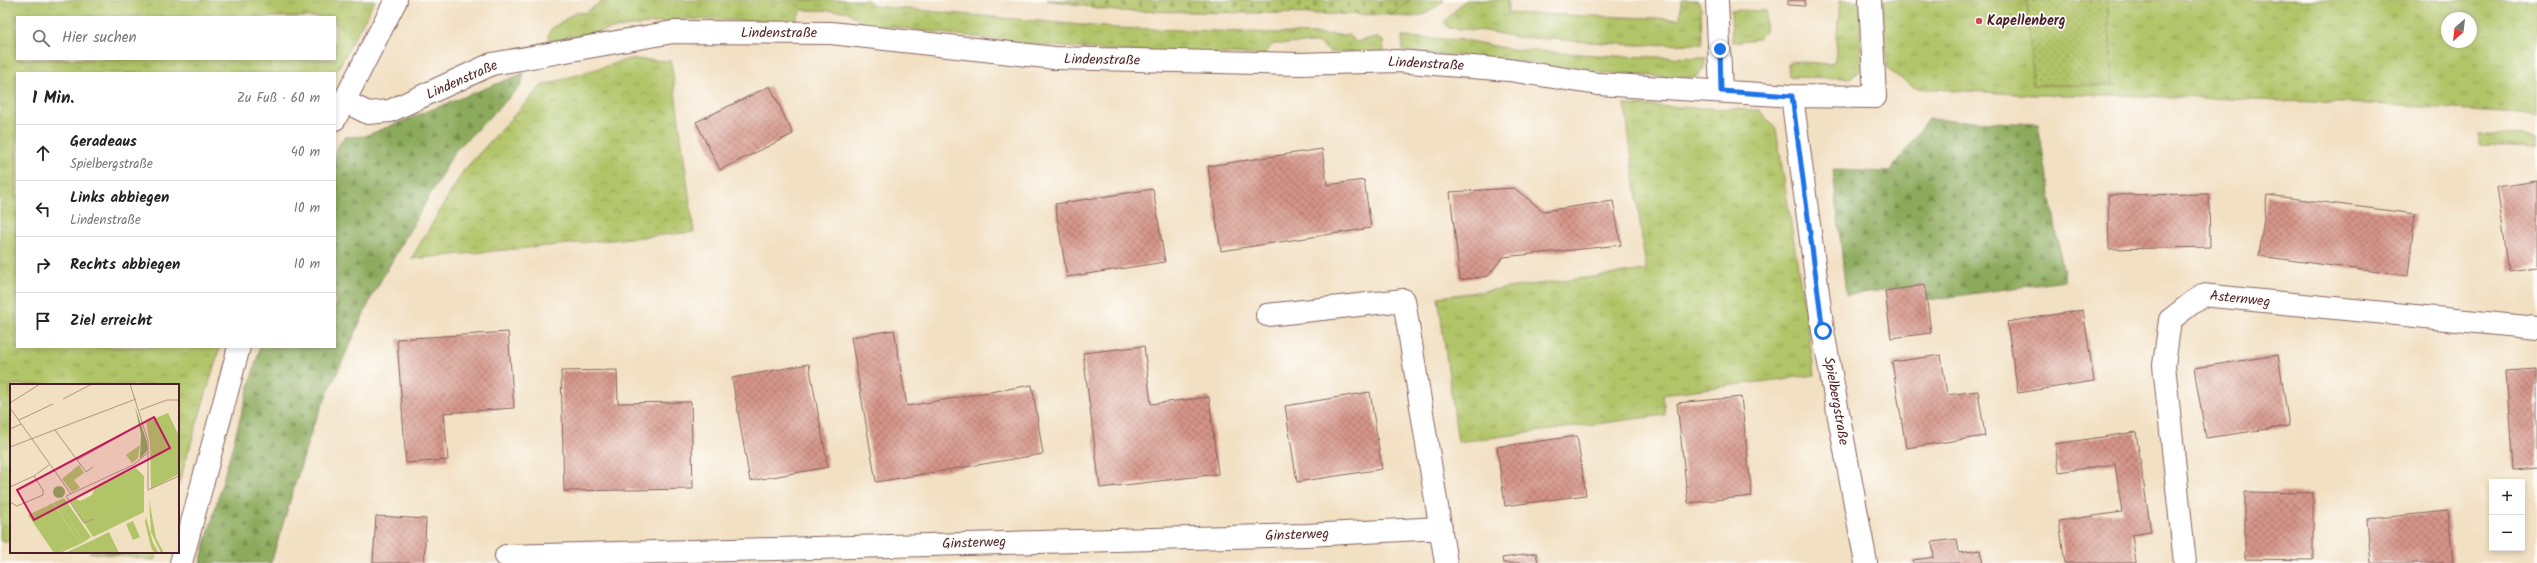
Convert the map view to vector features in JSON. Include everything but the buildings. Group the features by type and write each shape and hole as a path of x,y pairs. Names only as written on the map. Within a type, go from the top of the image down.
{"street":[{"path":"339,110 396,0"},
{"path":"1717,0 1721,91"},
{"name":"Lindenstraße","path":"339,110 368,113 390,111 492,64 673,32 831,33 1055,58 1300,64 1396,61 1509,70 1598,84 1792,96 1875,97 1870,0"},
{"name":"Spielbergstraße","path":"1792,96 1823,331 1866,563"},
{"name":"Asternweg","path":"2185,563 2164,365 2170,320 2202,295 2537,328"},
{"path":"1267,315 1404,300 1446,563"},
{"path":"181,563 239,348"},
{"name":"Ginsterweg","path":"506,556 1307,535 1441,528"}],"green space":[{"path":"0,0 375,0 336,72 16,72 16,348 220,348 179,483 179,384 10,384 10,542 0,541"},
{"path":"616,0 868,0 873,6 1115,28 1348,35 1356,42 1376,37 1383,41 1384,51 1330,52 1318,43 1273,44 1264,55 1117,51 1037,45 862,23 847,11 801,10 795,22 685,19 617,28 550,41 548,35 551,29 576,12 585,13 601,2"},
{"path":"1047,0 1410,0 1391,15 1116,11"},
{"path":"1410,0 1444,0 1420,16 1407,17 1391,15"},
{"path":"1465,0 1508,0 1508,13 1680,19 1681,0 1697,0 1701,8 1702,44 1637,45 1516,37 1486,31 1449,28 1444,22"},
{"path":"1840,0 1860,0 1862,66 1858,73 1849,78 1789,77 1788,64 1792,61 1830,64 1835,60"},
{"path":"1882,0 2027,0 2034,85 2113,84 2107,0 2537,0 2537,114 2370,104 2114,95 2034,95 1915,88 1887,69"},
{"path":"2027,0 2107,0 2113,85 2033,85"},
{"path":"1731,10 1766,11 1765,32 1758,39 1732,42"},
{"path":"1402,37 1465,40 1509,49 1611,56 1706,58 1703,70 1695,78 1611,74 1506,60 1403,51"},
{"path":"629,59 671,61 694,232 411,259 464,170 541,86"},
{"path":"524,73 521,86 455,151 372,296 313,426 271,563 200,563 260,348 336,348 336,149 344,137 365,136"},
{"path":"1625,105 1759,110 1776,129 1815,375 1663,394 1665,415 1458,442 1438,297 1646,270"},
{"path":"1928,119 2038,124 2065,281 1927,300 1924,285 1846,295 1833,170 1890,172"},
{"path":"2479,135 2537,136 2537,147 2479,145"},
{"path":"97,553 158,553 155,560"}],"place":[{"name":"Kapellenberg","path":"1979,21"}],"route":[{"path":"1720,49 1721,91 1792,96 1823,331"}]}
